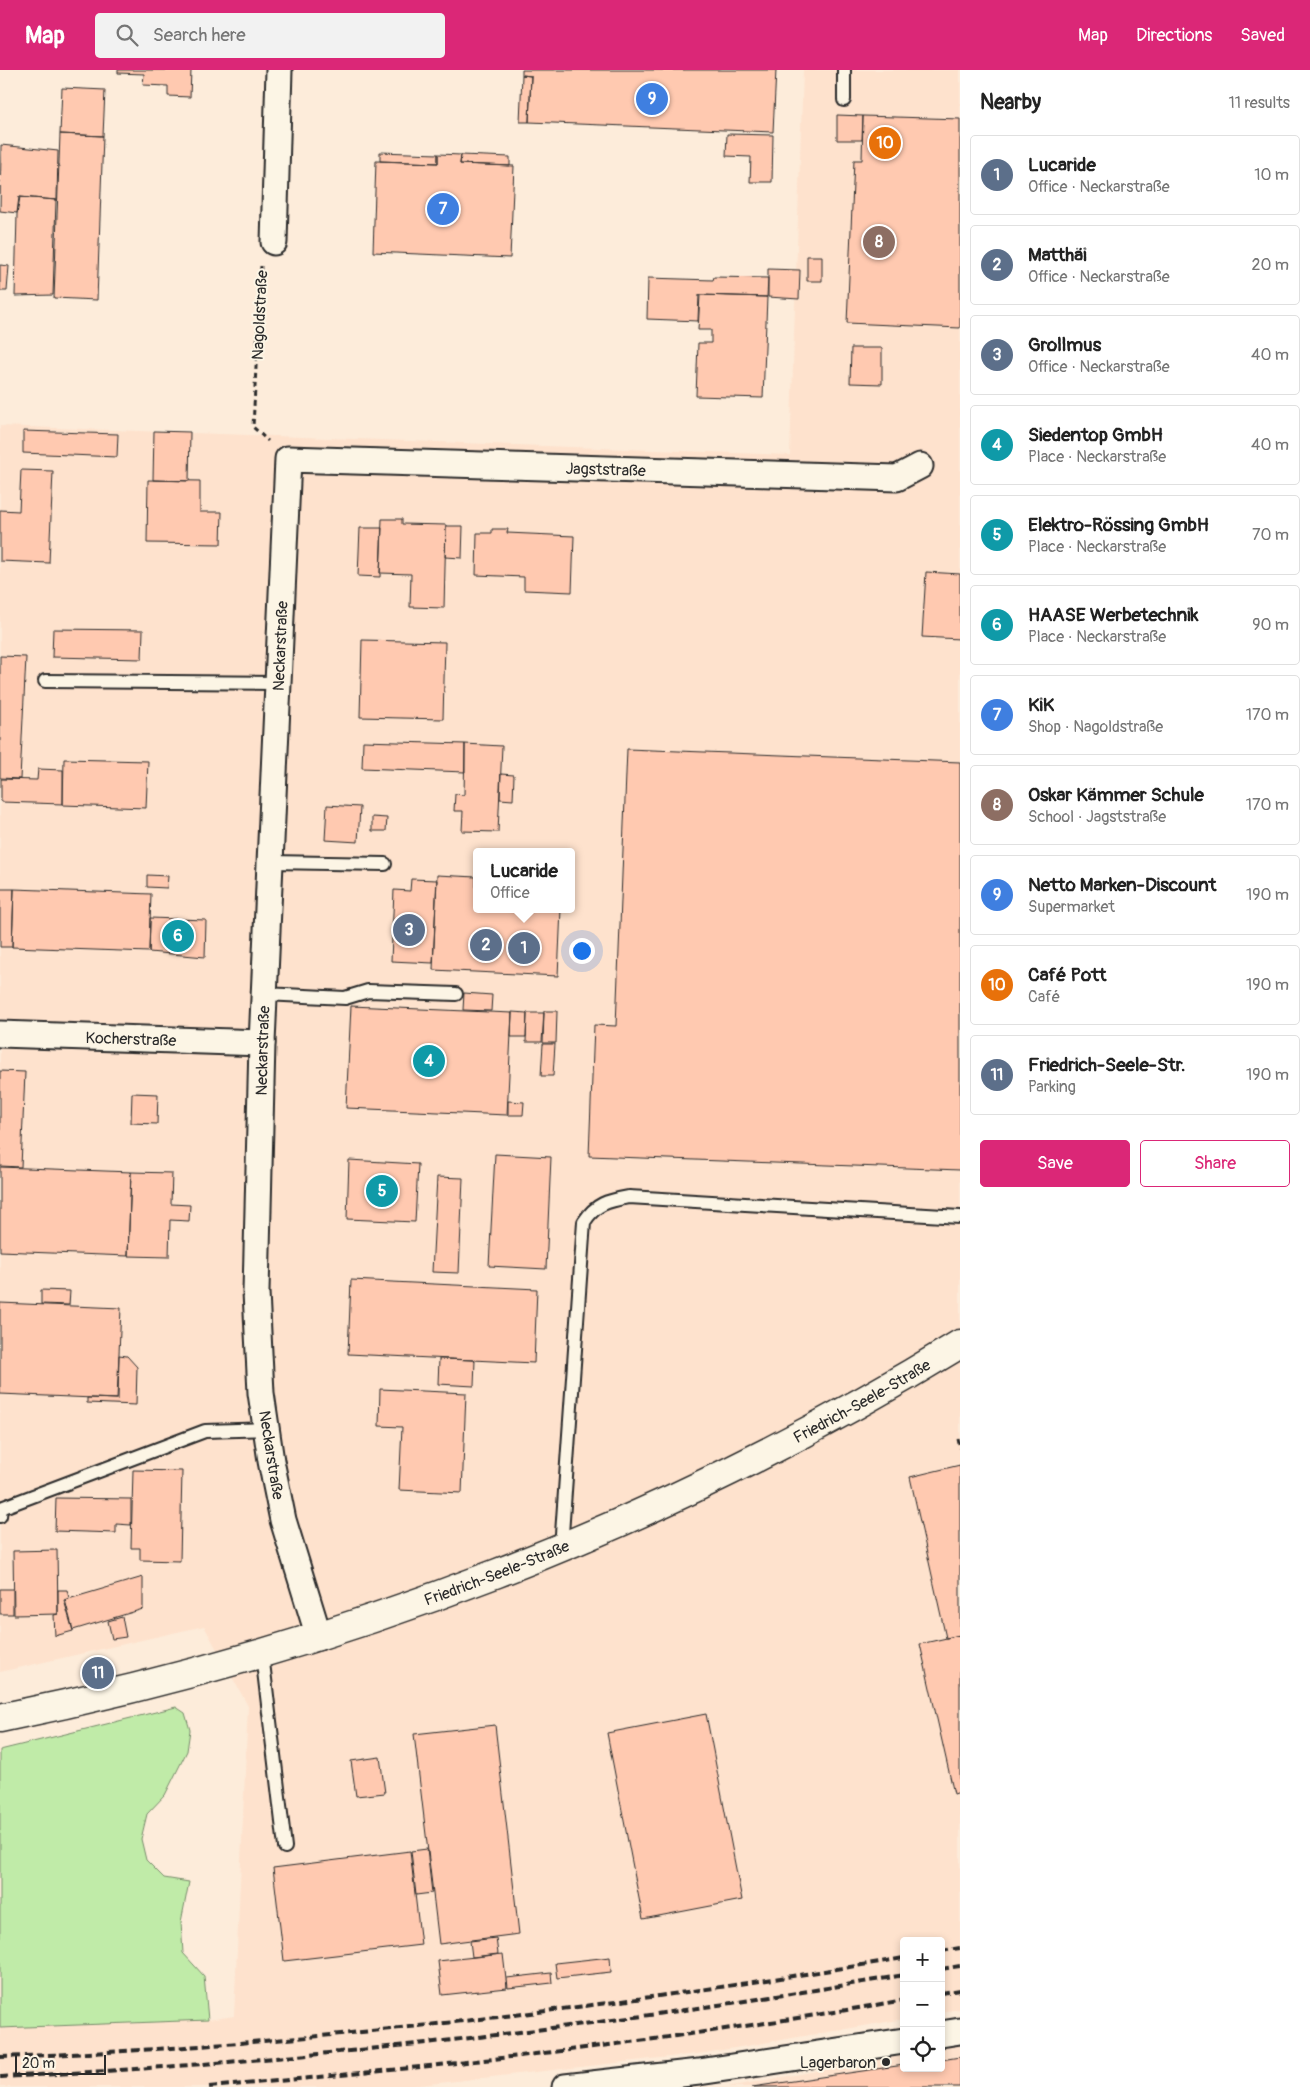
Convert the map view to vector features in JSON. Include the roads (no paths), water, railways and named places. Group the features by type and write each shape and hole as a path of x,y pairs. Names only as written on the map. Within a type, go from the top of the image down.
{"street":[{"path":"274,242 279,70"},
{"name":"Jagststraße","path":"288,459 897,478 920,466"},
{"name":"Neckarstraße","path":"288,459 262,1043 256,1292 259,1358 266,1429 283,1520 319,1637"},
{"name":"Kocherstraße","path":"0,1034 262,1043"},
{"name":"Friedrich-Seele-Straße","path":"0,1718 146,1686 319,1637 561,1548 671,1499 752,1460 839,1415 960,1344"},
{"path":"945,2033 960,2031"},
{"path":"566,2087 699,2072 900,2041"}],"lane":[{"path":"844,70 844,100"},
{"path":"45,681 279,683"},
{"path":"270,862 385,864"},
{"path":"265,994 345,998 368,990 456,994"},
{"path":"561,1548 584,1222 590,1212 605,1202 629,1197 960,1217"},
{"path":"0,1516 1,1508 206,1431 266,1429"},
{"path":"262,1654 285,1847"}],"railway":[{"path":"945,1950 960,1948"},
{"path":"0,2057 114,2052 227,2044 453,2022 679,1993 900,1959"},
{"path":"945,1968 960,1966"},
{"path":"0,2077 227,2062 453,2040 679,2011 900,1976"},
{"path":"945,1992 960,1990"},
{"path":"209,2087 384,2071 558,2051 731,2028 900,2001"}],"place":[{"name":"Netto Marken-Discount","path":"652,99"},
{"name":"Café Pott","path":"885,143"},
{"name":"KiK","path":"443,209"},
{"name":"Oskar Kämmer Schule","path":"879,242"},
{"name":"Grollmus","path":"409,930"},
{"name":"HAASE Werbetechnik","path":"178,936"},
{"name":"Matthäi","path":"486,945"},
{"name":"Lucaride","path":"524,948"},
{"name":"Siedentop GmbH","path":"429,1061"},
{"name":"Elektro-Rössing GmbH","path":"382,1191"},
{"name":"Friedrich-Seele-Str.","path":"98,1673"},
{"name":"Lagerbaron","path":"886,2062"}]}
